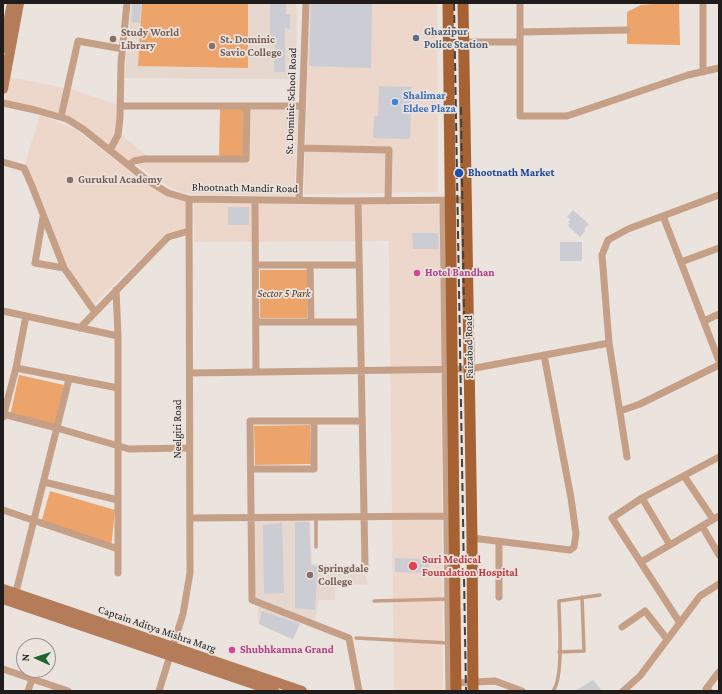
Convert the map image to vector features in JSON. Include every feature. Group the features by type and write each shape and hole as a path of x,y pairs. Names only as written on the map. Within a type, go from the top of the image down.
{"main road":[{"name":"Faizabad Road","path":"448,3 446,201 454,688"},
{"name":"Faizabad Road","path":"463,3 470,369 473,686"}],"street":[{"path":"3,48 12,3"},
{"path":"3,89 6,31 20,3"},
{"path":"110,150 118,135 127,3"},
{"name":"St. Dominic School Road","path":"299,200 306,3"},
{"path":"520,3 520,116 567,116 688,75 719,68"},
{"path":"703,3 703,72"},
{"path":"520,32 628,30"},
{"path":"61,117 78,41 123,49"},
{"path":"464,42 520,42"},
{"name":"Bhootnath Mandir Road","path":"3,103 67,119 83,129 148,180 168,193 189,199 358,201 467,200"},
{"path":"120,106 302,106"},
{"path":"129,166 134,161 144,159 246,159 246,106"},
{"path":"301,148 389,150 388,201"},
{"path":"3,162 24,168 64,268 95,312"},
{"path":"627,457 610,343 602,255 608,240 628,229 719,195"},
{"name":"Neelgiri Road","path":"159,691 183,614 190,573 189,199"},
{"path":"255,200 256,372"},
{"path":"358,201 365,566"},
{"path":"44,216 35,263 64,268"},
{"path":"663,216 719,360"},
{"path":"80,328 168,237 189,231"},
{"path":"681,262 719,248"},
{"path":"256,265 359,265"},
{"path":"310,265 311,322"},
{"path":"116,290 118,336 118,573"},
{"path":"3,312 118,336"},
{"path":"704,321 719,314"},
{"path":"26,316 16,368 3,415 57,428 129,449 189,448"},
{"path":"256,322 360,322"},
{"path":"190,373 449,371 470,369 610,343"},
{"path":"472,538 570,550 574,547 576,534 571,498 544,355"},
{"path":"620,412 640,404 719,365"},
{"path":"16,368 118,388"},
{"path":"14,598 69,379"},
{"path":"359,691 349,638 252,600 250,421 362,421"},
{"path":"251,469 314,469 314,421"},
{"path":"680,622 612,518 642,498 719,457"},
{"path":"641,562 716,518 684,476"},
{"path":"44,482 118,500"},
{"path":"642,498 670,545"},
{"path":"3,510 118,549"},
{"path":"190,518 450,516 447,599 449,643 454,688 473,686 495,681 522,691"},
{"path":"702,526 719,555"},
{"path":"499,542 499,597"},
{"path":"623,691 640,676 700,596 719,584"},
{"name":"Captain Aditya Mishra Marg","path":"3,589 14,598 171,651 302,691"},
{"name":"Captain Aditya Mishra Marg","path":"3,599 14,598"},
{"path":"622,628 645,611 667,639"},
{"name":"Captain Aditya Mishra Marg","path":"171,651 274,691"},
{"path":"3,669 68,691"},
{"path":"709,691 706,689 719,672"},
{"path":"28,691 32,679"}],"lane":[{"path":"316,516 316,547"},
{"path":"553,691 556,687 560,668 559,601 600,595"},
{"path":"559,652 584,651 582,597"},
{"path":"374,600 447,599"},
{"path":"356,638 449,643"}],"shaded area":[{"name":"St. Dominic Savio College","path":"131,3 297,3 296,79 125,78"},
{"path":"310,3 437,3 438,192 304,194"},
{"path":"8,77 70,89 118,105 116,130 147,156 130,162 79,123 5,102"},
{"path":"298,109 294,197 189,194 169,187 137,165 146,161 248,161 250,110"},
{"path":"40,114 76,130 140,179 164,194 186,202 187,229 166,233 94,304 68,270 33,179 25,164"},
{"path":"194,202 440,205 443,691 394,691 389,241 194,242"},
{"name":"Springdale College","path":"310,518 312,564 363,566 368,585 336,584 335,600 319,600 315,620 303,616 293,640 258,624 258,599 254,597 254,519"}],"green space":[{"path":"142,3 248,3 248,68 138,66"},
{"path":"679,3 680,45 627,44 627,12 641,5"},
{"path":"220,108 244,109 245,157 219,157"},
{"name":"Sector 5 Park","path":"260,270 307,270 307,318 260,318"},
{"path":"19,375 64,385 55,426 10,416"},
{"path":"310,425 311,464 255,465 254,426"},
{"path":"50,491 115,510 111,549 41,523"}],"building":[{"path":"133,3 141,3 140,23 131,22"},
{"path":"286,3 286,14 290,14 290,29 285,28 285,72 274,72 275,37 270,37 270,4"},
{"path":"311,3 372,3 371,68 309,66"},
{"name":"Shalimar Eldee Plaza","path":"379,86 412,87 410,139 373,138 374,116 378,116"},
{"path":"228,207 249,207 249,225 228,225"},
{"path":"573,210 589,224 584,229 585,231 580,237 568,226 570,219 567,217"},
{"path":"412,233 438,233 439,249 413,249"},
{"path":"560,242 582,242 582,261 560,261"},
{"path":"295,522 309,522 311,565 318,566 315,610 295,608"},
{"path":"282,523 284,593 264,594 263,525"},
{"path":"395,558 429,559 429,573 395,572"},
{"path":"262,611 300,624 293,639 259,624"},
{"path":"593,680 602,691 575,691"}],"railway":[{"path":"454,3 466,691"},
{"path":"461,107 464,315"}],"place":[{"name":"Ghazipur Police Station","path":"416,38"},
{"name":"Study World Library","path":"113,39"},
{"name":"St. Dominic Savio College","path":"212,46"},
{"name":"Shalimar Eldee Plaza","path":"395,102"},
{"name":"Bhootnath Market","path":"459,173"},
{"name":"Gurukul Academy","path":"70,180"},
{"name":"Hotel Bandhan","path":"417,273"},
{"name":"Suri Medical Foundation Hospital","path":"413,566"},
{"name":"Springdale College","path":"310,575"},
{"name":"Shubhkamna Grand","path":"232,650"}]}
